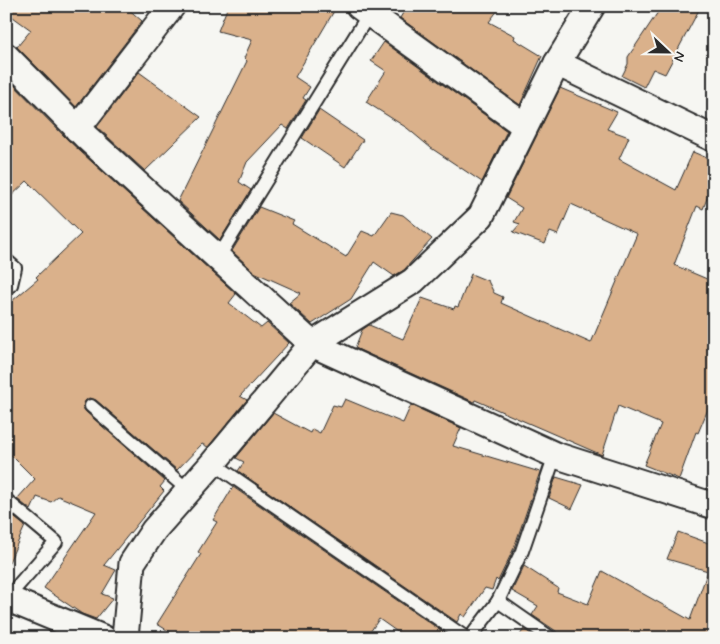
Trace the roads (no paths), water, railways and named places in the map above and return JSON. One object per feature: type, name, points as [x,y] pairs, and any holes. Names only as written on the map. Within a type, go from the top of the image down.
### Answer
[{"type":"street","points":[[78,129],[172,6]]},
{"type":"street","points":[[125,638],[132,563],[154,530],[213,463],[312,344],[413,281],[481,216],[557,63],[592,6]]},
{"type":"street","points":[[364,10],[525,126]]},
{"type":"street","points":[[6,56],[78,129],[312,344],[555,455],[714,506]]},
{"type":"street","points":[[557,63],[714,139]]},
{"type":"street","points":[[7,598],[103,638]]},
{"type":"lane","points":[[218,258],[364,10]]},
{"type":"lane","points":[[6,260],[15,268],[11,285]]},
{"type":"lane","points":[[91,406],[189,490]]},
{"type":"lane","points":[[470,638],[498,601],[522,551],[555,455]]},
{"type":"lane","points":[[213,463],[466,638]]},
{"type":"lane","points":[[6,500],[56,542],[7,598]]},
{"type":"lane","points":[[498,601],[551,638]]}]
